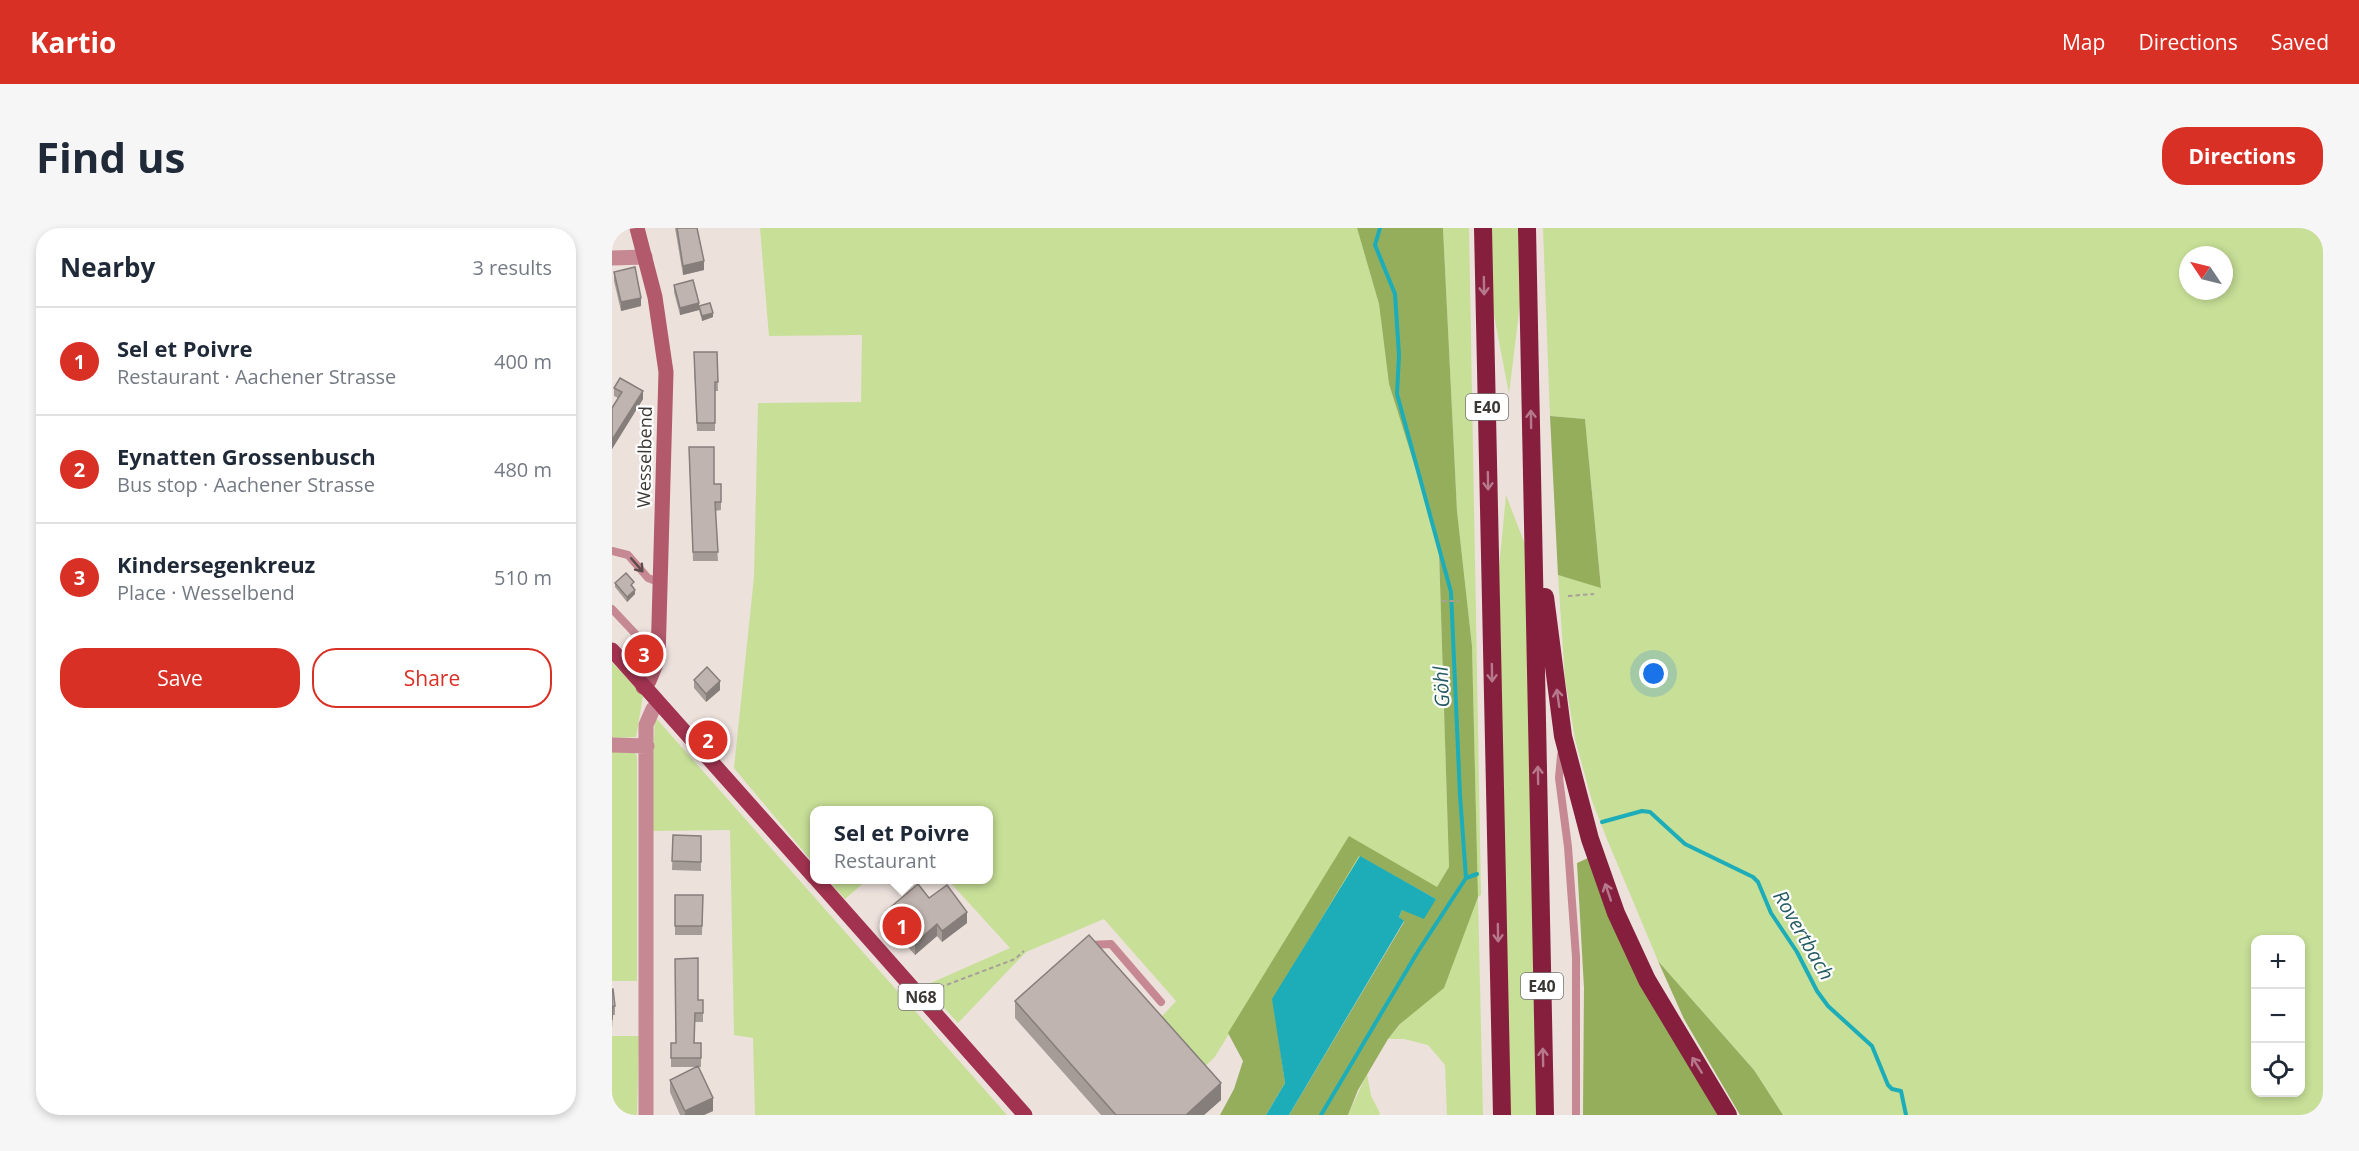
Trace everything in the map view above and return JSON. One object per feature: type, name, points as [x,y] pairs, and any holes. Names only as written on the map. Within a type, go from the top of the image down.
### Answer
[{"type":"highway","name":"E40","points":[[1483,228],[1502,1115]]},
{"type":"highway","name":"E40","points":[[1527,228],[1534,561],[1541,613],[1539,834],[1545,1115]]},
{"type":"highway","points":[[1541,613],[1563,736],[1583,817],[1616,913],[1647,980],[1728,1115]]},
{"type":"main road","name":"N68","points":[[612,650],[810,872]]},
{"type":"main road","name":"N68","points":[[820,884],[1025,1115]]},
{"type":"street","name":"Wesselbend","points":[[637,228],[655,297],[666,372],[658,659],[649,681],[643,687]]},
{"type":"street","points":[[612,258],[645,257]]},
{"type":"street","points":[[646,1115],[646,725],[653,709],[659,704]]},
{"type":"street","points":[[612,745],[646,746]]},
{"type":"lane","points":[[612,551],[628,555],[648,578],[661,583]]},
{"type":"lane","points":[[612,609],[658,659]]},
{"type":"lane","points":[[1563,736],[1559,778],[1568,847],[1576,957],[1576,1115]]},
{"type":"lane","points":[[1083,946],[1111,944],[1161,1002]]},
{"type":"path","points":[[1568,596],[1594,594]]},
{"type":"path","points":[[1442,602],[1460,601]]},
{"type":"path","points":[[920,995],[1015,959],[1024,951]]},
{"type":"green space","points":[[760,228],[1357,228],[1379,304],[1389,384],[1439,551],[1449,867],[1438,887],[1275,960],[1214,1058],[1200,1071],[1156,1023],[1176,1001],[1104,919],[1026,952],[958,1023],[924,986],[1010,948],[952,884],[993,884],[993,806],[810,806],[810,859],[734,768],[754,577],[758,403],[861,402],[862,335],[769,336]]},
{"type":"green space","points":[[1357,228],[1443,228],[1457,511],[1472,646],[1478,897],[1444,988],[1400,1024],[1388,1039],[1358,1090],[1348,1115],[1289,1115],[1404,922],[1399,917],[1402,910],[1436,899],[1359,856],[1273,999],[1285,1083],[1266,1115],[1220,1115],[1234,1089],[1243,1061],[1228,1033],[1349,836],[1437,887],[1449,867],[1439,551],[1389,384],[1379,304]]},
{"type":"green space","points":[[1443,228],[1469,228],[1481,895],[1478,897],[1472,646],[1457,511]]},
{"type":"green space","points":[[1491,228],[1519,228],[1520,304],[1509,394],[1493,310]]},
{"type":"green space","points":[[1543,228],[2323,228],[2323,1115],[1783,1115],[1754,1070],[1658,961],[1592,801],[1575,739],[1565,679],[1558,575],[1601,587],[1585,419],[1550,416]]},
{"type":"green space","points":[[1550,416],[1585,419],[1601,588],[1558,575]]},
{"type":"green space","points":[[1506,495],[1526,547],[1537,1115],[1510,1115],[1499,568]]},
{"type":"green space","points":[[612,662],[643,696],[636,737],[612,738]]},
{"type":"green space","points":[[655,717],[1007,1115],[755,1115],[753,1038],[734,1035],[730,830],[650,831]]},
{"type":"green space","points":[[612,747],[631,747],[637,756],[637,981],[612,981]]},
{"type":"green space","points":[[1588,858],[1718,1115],[1583,1115],[1584,988],[1577,863]]},
{"type":"green space","points":[[832,884],[862,884],[845,899]]},
{"type":"green space","points":[[1478,897],[1483,1115],[1447,1115],[1445,1065],[1428,1045],[1404,1039],[1388,1039],[1400,1025]]},
{"type":"green space","points":[[1658,961],[1754,1070],[1783,1115],[1740,1115],[1684,1019]]},
{"type":"green space","points":[[612,1036],[639,1036],[637,1115],[612,1115]]},
{"type":"green space","points":[[1367,1074],[1371,1096],[1380,1113],[1379,1115],[1348,1115]]},
{"type":"water","points":[[1360,856],[1436,899],[1424,919],[1402,910],[1399,917],[1404,921],[1289,1115],[1266,1115],[1285,1083],[1272,999]]},
{"type":"building","points":[[677,228],[697,228],[704,261],[683,266]]},
{"type":"building","points":[[635,267],[641,298],[621,302],[614,272]]},
{"type":"building","points":[[693,280],[699,303],[680,308],[674,285]]},
{"type":"building","points":[[710,303],[713,313],[702,316],[699,306]]},
{"type":"building","points":[[694,352],[717,352],[718,382],[715,382],[715,423],[697,423]]},
{"type":"building","points":[[620,378],[643,391],[612,440],[612,408],[622,392],[614,388]]},
{"type":"building","points":[[689,447],[714,447],[714,484],[721,484],[721,502],[715,502],[718,552],[693,552]]},
{"type":"building","points":[[626,573],[634,582],[631,585],[635,590],[627,597],[615,583]]},
{"type":"building","points":[[707,667],[720,681],[706,694],[694,680]]},
{"type":"building","points":[[673,835],[701,836],[701,862],[672,861]]},
{"type":"building","points":[[918,884],[929,898],[947,885],[967,912],[942,931],[937,924],[915,943],[886,911]]},
{"type":"building","points":[[675,895],[703,895],[702,926],[675,926]]},
{"type":"building","points":[[1089,935],[1221,1083],[1186,1115],[1116,1115],[1015,1001]]},
{"type":"building","points":[[698,958],[698,1000],[703,1000],[703,1013],[695,1013],[694,1043],[701,1043],[701,1058],[671,1058],[671,1043],[676,1043],[675,959]]},
{"type":"building","points":[[612,989],[615,1006],[613,1006],[612,1020]]},
{"type":"building","points":[[698,1066],[713,1098],[685,1111],[670,1080]]},
{"type":"waterway","name":"Göhl","points":[[1321,1115],[1417,953],[1466,878],[1451,592],[1397,394],[1399,355],[1395,294],[1375,245],[1380,228]]},
{"type":"waterway","name":"Rovertbach","points":[[1602,822],[1642,811],[1650,812],[1685,844],[1753,877],[1758,882],[1771,913],[1797,952],[1817,991],[1828,1006],[1872,1046],[1888,1085],[1892,1089],[1901,1091],[1906,1115]]},
{"type":"waterway","name":"Rovertbach","points":[[1466,878],[1477,874]]},
{"type":"place","name":"Kindersegenkreuz","points":[[644,654]]},
{"type":"place","name":"Eynatten Grossenbusch","points":[[708,740]]},
{"type":"place","name":"Sel et Poivre","points":[[902,926]]}]
